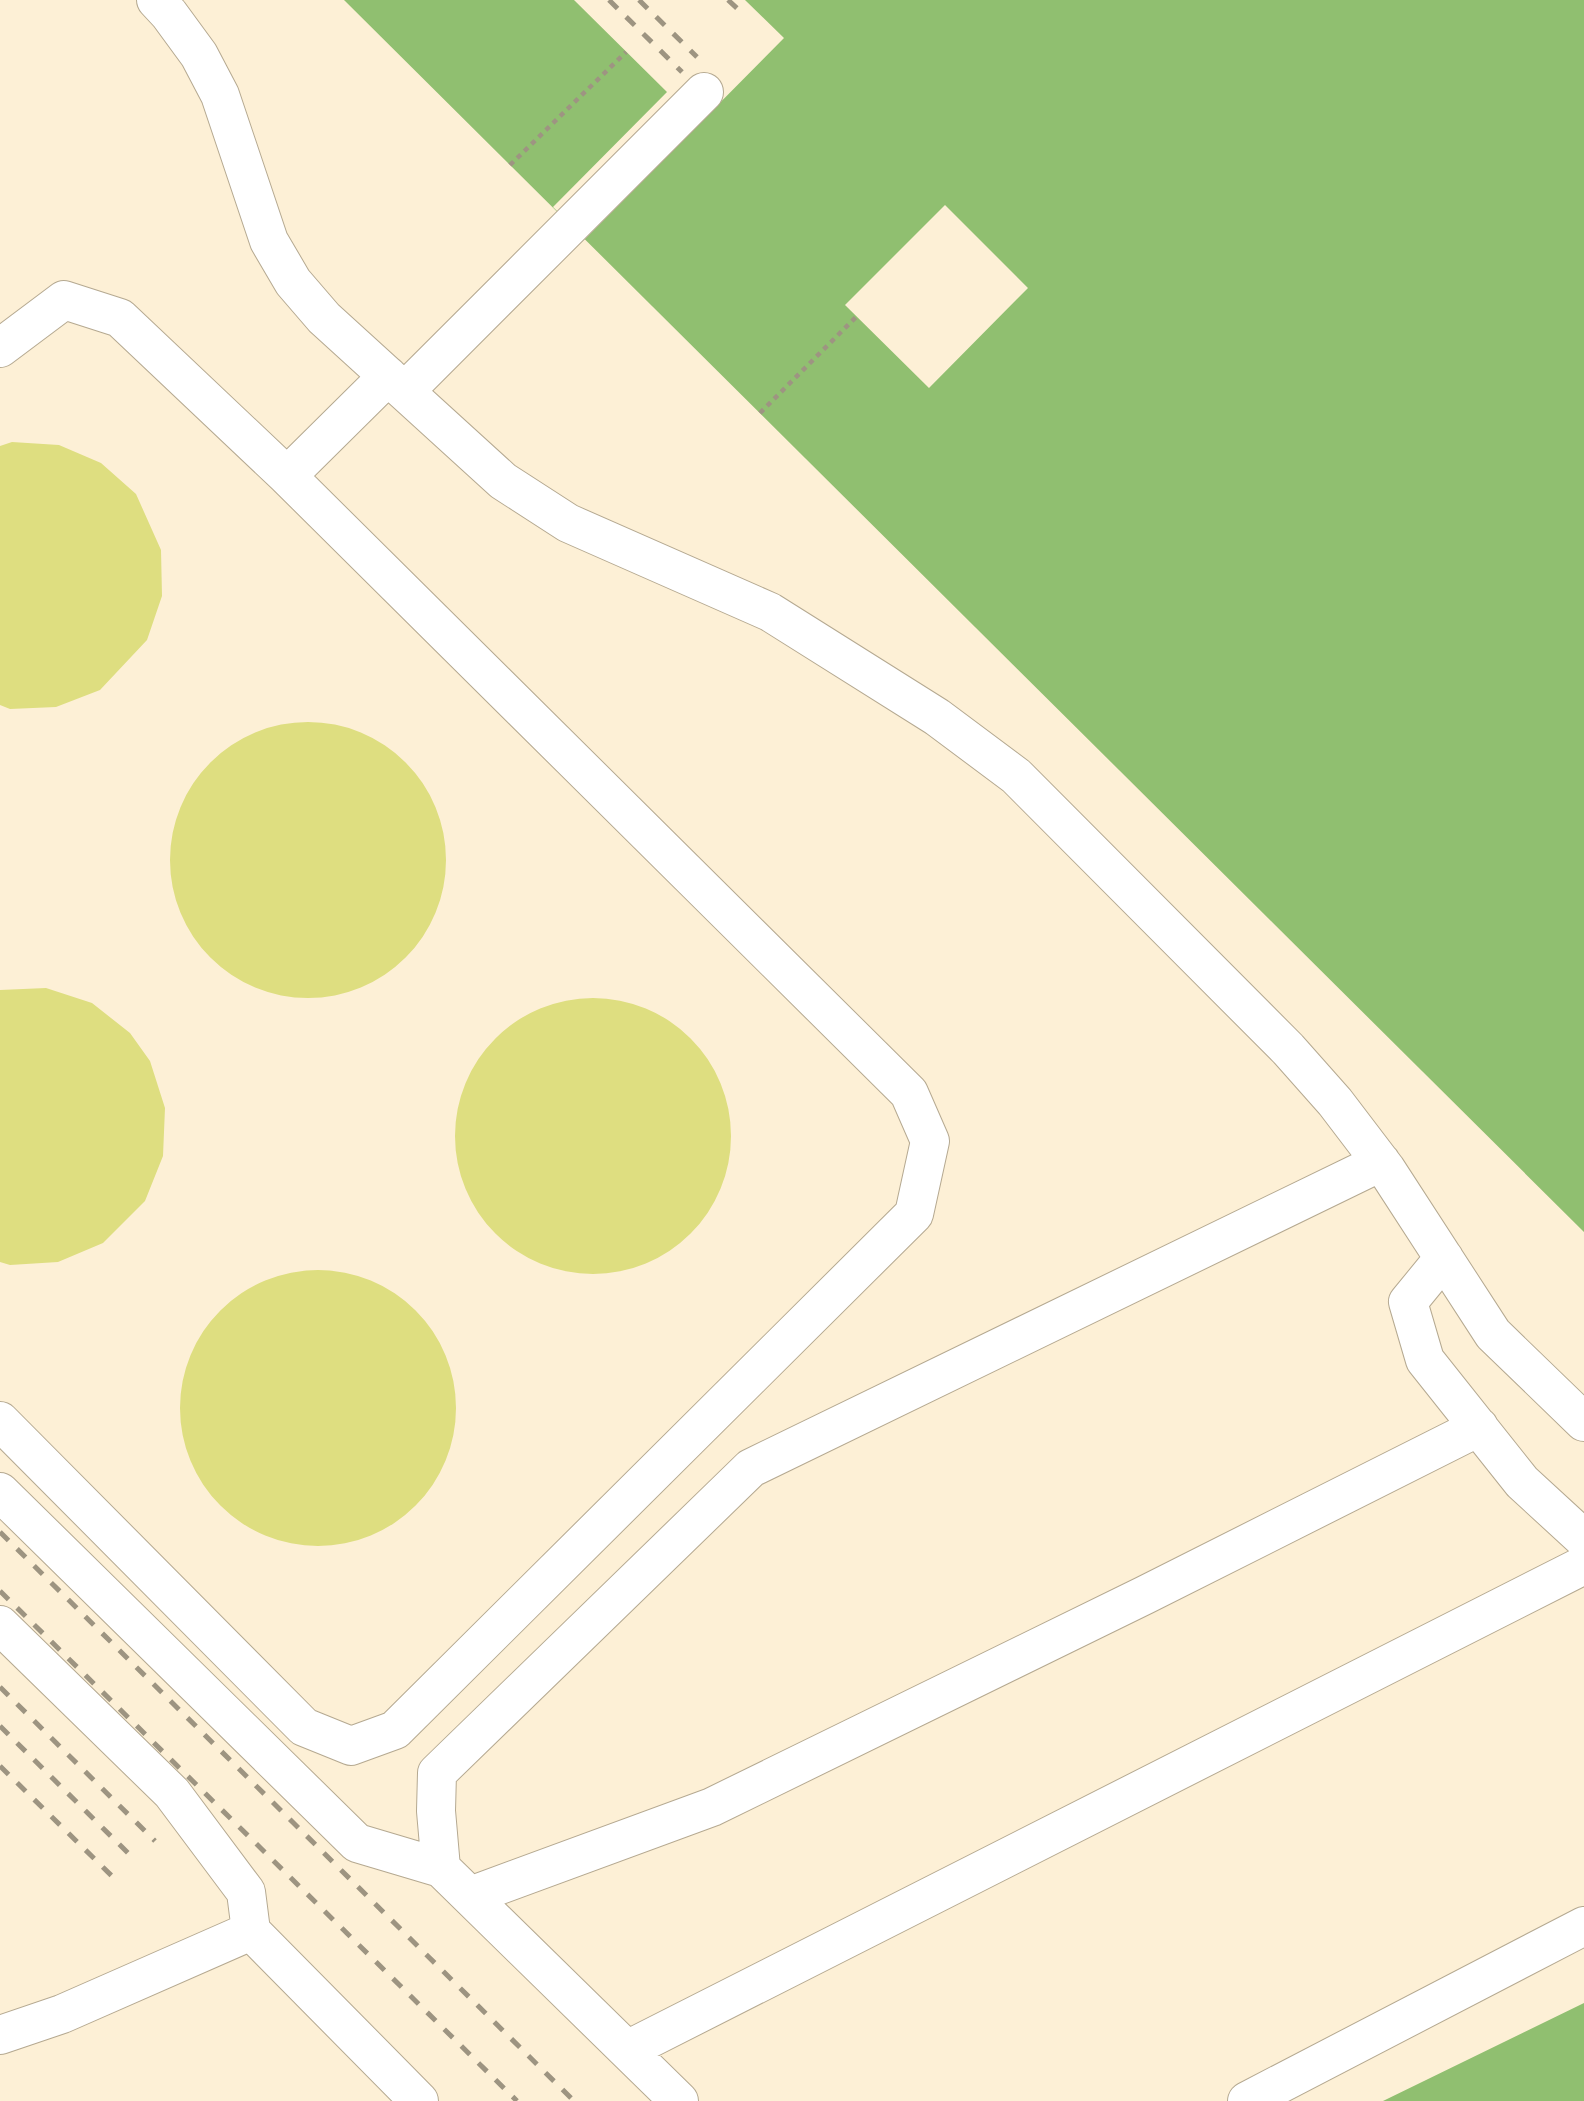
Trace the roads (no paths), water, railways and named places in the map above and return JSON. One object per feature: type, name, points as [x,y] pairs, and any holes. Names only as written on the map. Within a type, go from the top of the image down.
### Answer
[{"type":"lane","points":[[156,0],[199,55],[220,95],[268,241],[293,282],[324,318],[503,481],[568,523],[770,612],[937,717],[1016,776],[1288,1049],[1335,1102],[1381,1162],[1493,1334],[1584,1422]]},
{"type":"lane","points":[[286,476],[396,384],[704,92]]},
{"type":"lane","points":[[0,348],[64,300],[120,318],[286,476],[909,1093],[930,1141],[914,1214],[396,1730],[351,1746],[304,1727],[0,1421]]},
{"type":"lane","points":[[441,1868],[436,1811],[438,1773],[751,1468],[1381,1162]]},
{"type":"lane","points":[[1444,1258],[1408,1302],[1425,1360],[1522,1482],[1584,1539]]},
{"type":"lane","points":[[470,1896],[712,1807],[1145,1595],[1479,1427]]},
{"type":"lane","points":[[0,1492],[357,1843],[441,1868],[679,2101]]},
{"type":"lane","points":[[627,2050],[1584,1565]]},
{"type":"lane","points":[[0,1625],[172,1793],[246,1892],[251,1931],[419,2101]]},
{"type":"lane","points":[[1247,2101],[1584,1926]]},
{"type":"lane","points":[[0,2035],[62,2014],[251,1931]]},
{"type":"railway","points":[[609,0],[682,72]]},
{"type":"railway","points":[[639,0],[697,57]]},
{"type":"railway","points":[[728,0],[740,11]]},
{"type":"railway","points":[[0,1532],[574,2101]]},
{"type":"railway","points":[[0,1591],[517,2101]]},
{"type":"railway","points":[[0,1687],[155,1841]]},
{"type":"railway","points":[[0,1726],[134,1859]]},
{"type":"railway","points":[[0,1766],[117,1881]]}]
